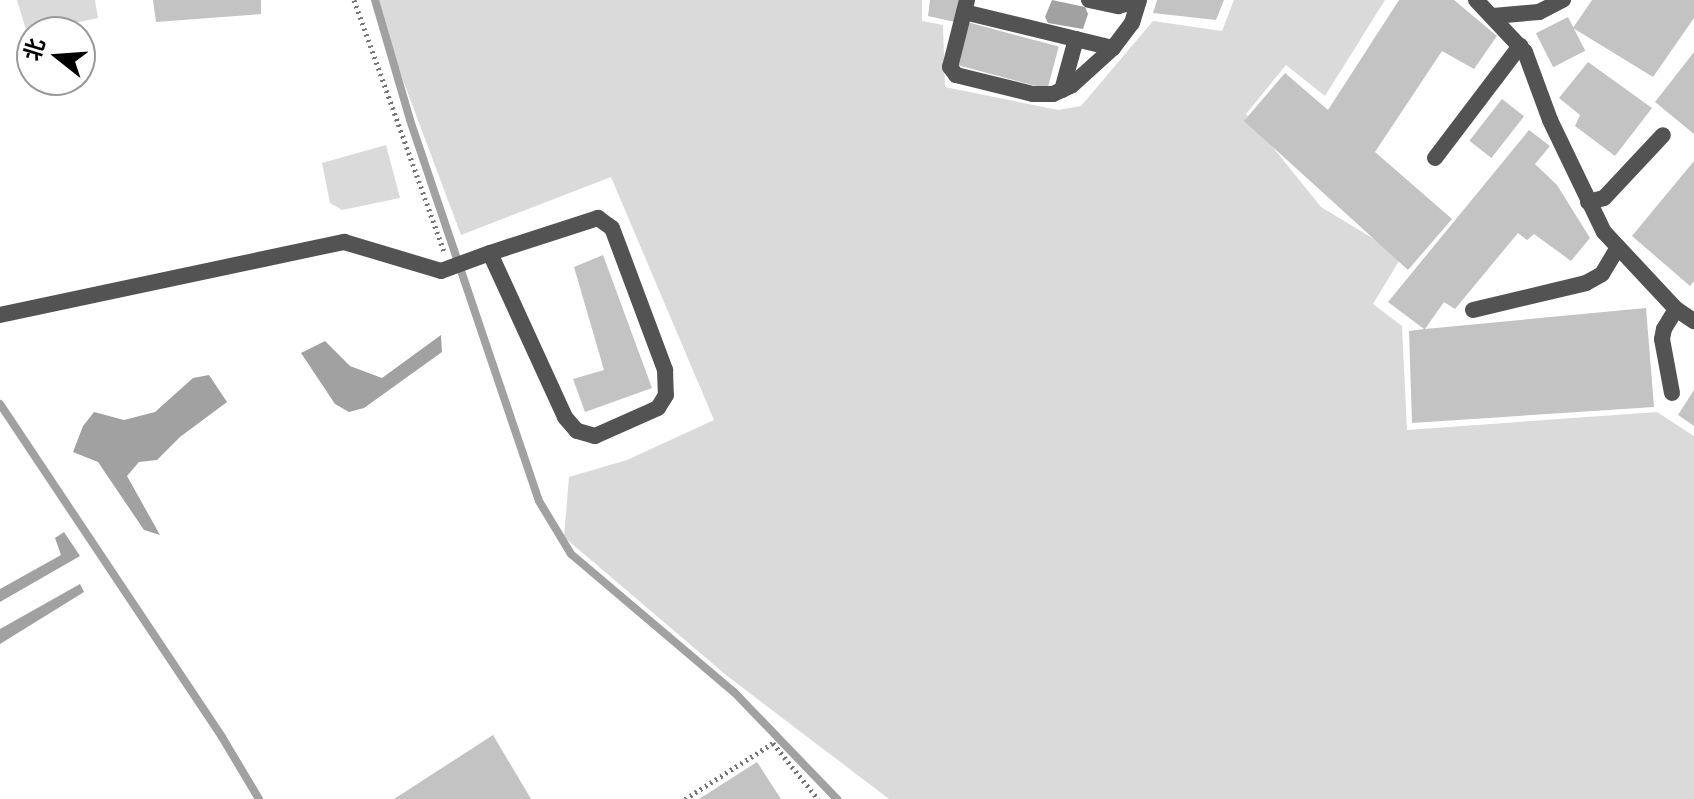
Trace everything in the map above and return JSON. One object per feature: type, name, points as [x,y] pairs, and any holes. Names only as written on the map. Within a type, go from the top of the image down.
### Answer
[{"type":"street","points":[[1089,0],[1118,6],[1138,0]]},
{"type":"street","points":[[1113,48],[966,6],[950,67],[956,75],[1033,94],[1053,94],[1113,48],[1132,23],[1138,0]]},
{"type":"street","points":[[1476,0],[1520,46],[1604,232],[1676,309],[1694,321]]},
{"type":"street","points":[[1493,16],[1539,12],[1563,0]]},
{"type":"street","points":[[1062,90],[1076,39]]},
{"type":"street","points":[[1435,158],[1520,46]]},
{"type":"street","points":[[1588,202],[1604,198],[1663,135]]},
{"type":"street","points":[[0,315],[344,242],[441,271],[490,253],[598,218],[612,228],[665,370],[666,395],[658,408],[595,436],[577,431],[565,417],[490,253]]},
{"type":"street","points":[[1473,310],[1586,283],[1602,274],[1618,247]]},
{"type":"street","points":[[1672,393],[1662,339],[1676,309]]},
{"type":"path","points":[[354,0],[449,268]]},
{"type":"path","points":[[685,799],[773,743],[818,799]]},
{"type":"shaded area","points":[[17,0],[95,0],[98,18],[96,16],[22,16]]},
{"type":"shaded area","points":[[373,0],[922,0],[922,21],[943,25],[945,87],[1058,110],[1081,106],[1153,21],[1222,31],[1234,0],[1385,0],[1325,96],[1286,65],[1246,114],[1321,207],[1402,256],[1373,304],[1402,326],[1407,430],[1657,412],[1694,436],[1694,799],[889,799],[726,675],[564,537],[569,477],[627,460],[714,420],[611,177],[461,235]]},
{"type":"shaded area","points":[[1052,0],[1085,7],[1088,14],[1083,29],[1048,23],[1045,17]]},
{"type":"shaded area","points":[[386,145],[400,198],[342,210],[330,203],[322,163]]},
{"type":"shaded area","points":[[441,335],[442,352],[364,408],[349,412],[335,404],[301,353],[325,341],[350,366],[382,378]]},
{"type":"shaded area","points":[[209,375],[227,402],[180,437],[157,460],[139,462],[127,476],[160,535],[144,530],[98,462],[73,452],[83,426],[94,412],[124,420],[155,412],[193,378]]},
{"type":"shaded area","points":[[64,532],[80,556],[0,602],[0,589],[61,555],[55,538]]},
{"type":"shaded area","points":[[80,584],[84,592],[0,644],[0,629]]},
{"type":"building","points":[[153,0],[261,0],[261,14],[156,22]]},
{"type":"building","points":[[930,0],[959,0],[955,22],[928,16]]},
{"type":"building","points":[[1157,0],[1224,0],[1216,20],[1153,13]]},
{"type":"building","points":[[1399,0],[1454,0],[1497,36],[1474,69],[1442,51],[1375,152],[1452,219],[1408,270],[1244,121],[1285,73],[1328,110]]},
{"type":"building","points":[[1592,0],[1694,0],[1694,18],[1653,77],[1573,28]]},
{"type":"building","points":[[1568,17],[1585,51],[1553,67],[1536,33]]},
{"type":"building","points":[[967,22],[1059,47],[1047,89],[956,65]]},
{"type":"building","points":[[1694,52],[1694,134],[1655,102]]},
{"type":"building","points":[[1588,62],[1652,108],[1615,156],[1575,126],[1580,115],[1559,98]]},
{"type":"building","points":[[1502,99],[1524,116],[1491,158],[1469,141]]},
{"type":"building","points":[[1529,130],[1550,146],[1535,164],[1557,185],[1590,238],[1571,261],[1534,234],[1527,240],[1518,233],[1455,309],[1444,302],[1425,329],[1646,308],[1654,407],[1412,423],[1409,331],[1424,329],[1388,302]]},
{"type":"building","points":[[1694,161],[1694,281],[1690,286],[1632,236]]},
{"type":"building","points":[[603,255],[652,388],[585,412],[573,379],[604,370],[574,267]]},
{"type":"building","points":[[1694,390],[1694,426],[1678,415]]},
{"type":"building","points":[[493,735],[531,799],[394,799]]},
{"type":"building","points":[[757,762],[781,799],[699,799]]},
{"type":"waterway","points":[[375,0],[410,120],[539,501],[571,554],[734,692],[837,799]]},
{"type":"waterway","points":[[0,404],[222,737],[259,799]]}]
